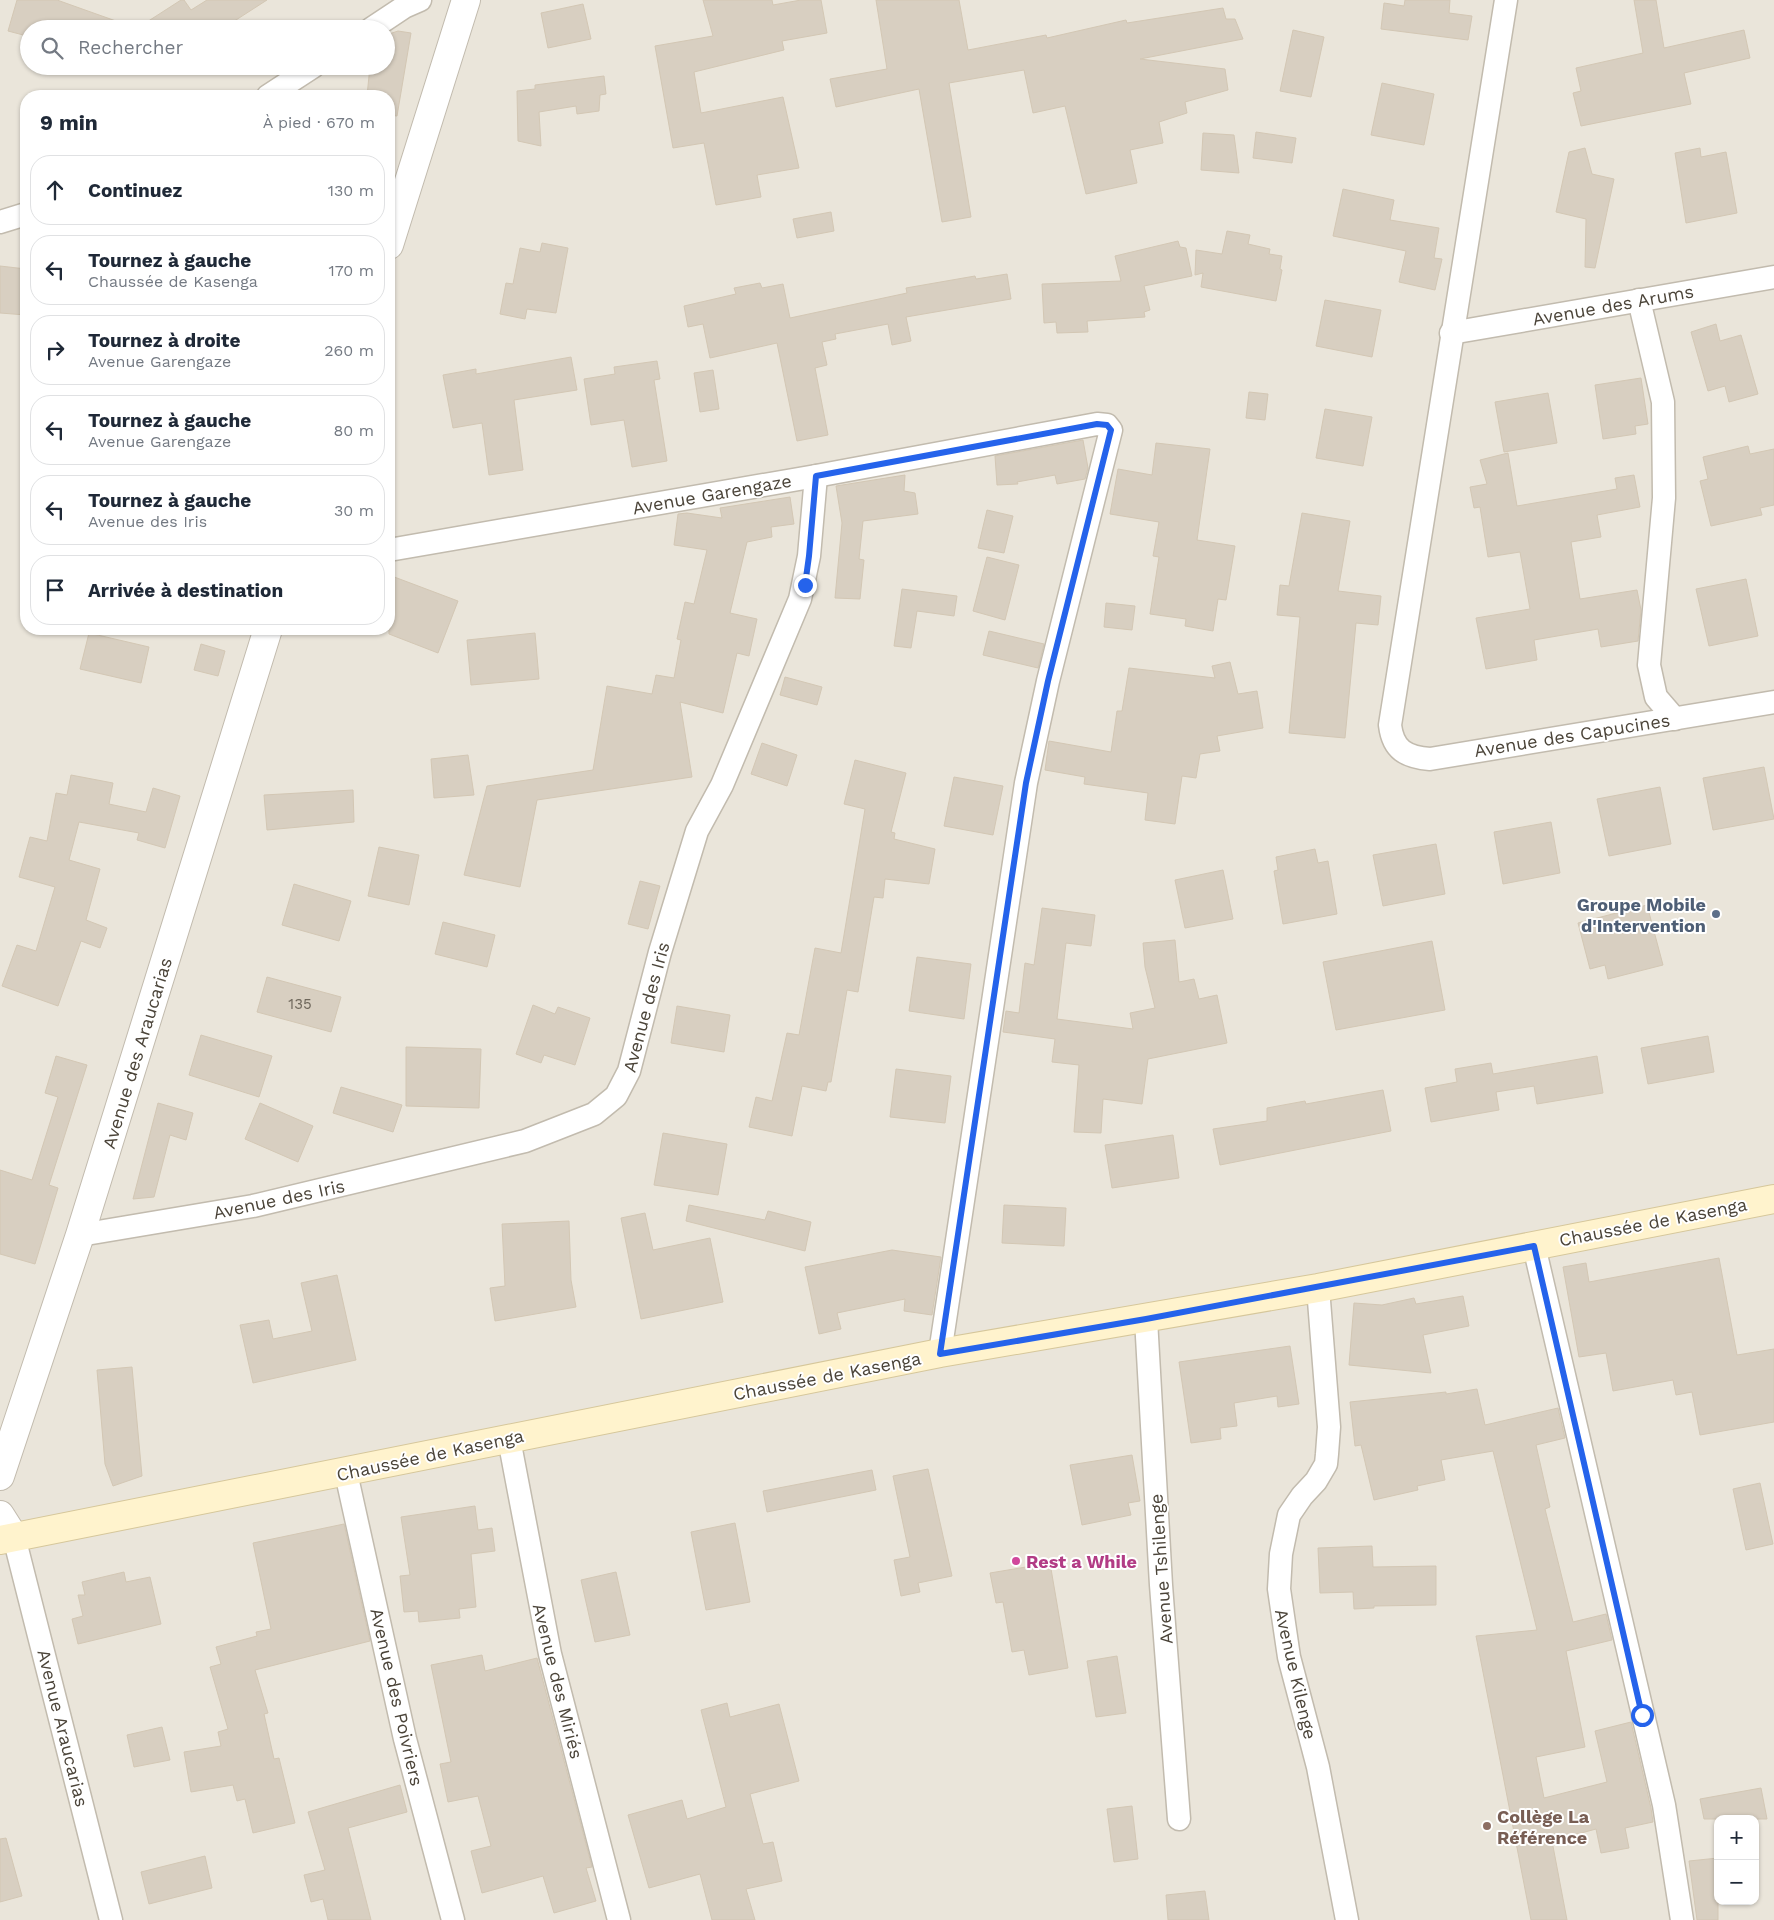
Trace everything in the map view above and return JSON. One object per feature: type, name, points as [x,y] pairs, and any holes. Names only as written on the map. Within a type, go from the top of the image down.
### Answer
[{"type":"main road","name":"Chaussée de Kasenga","points":[[5,1531],[346,1473],[940,1354],[1318,1288],[1774,1199]]},
{"type":"street","points":[[384,20],[404,7],[420,0]]},
{"type":"street","points":[[395,226],[466,0]]},
{"type":"street","points":[[1452,333],[1506,0]]},
{"type":"street","points":[[277,90],[300,75]]},
{"type":"street","points":[[0,222],[20,216]]},
{"type":"street","name":"Avenue des Arums","points":[[1452,333],[1774,277]]},
{"type":"street","points":[[1639,300],[1663,402],[1664,498],[1649,665],[1656,697],[1675,719]]},
{"type":"street","name":"Avenue des Capucines","points":[[1452,333],[1390,725],[1391,735],[1398,750],[1414,758],[1430,759],[1774,702]]},
{"type":"street","name":"Avenue Garengaze","points":[[395,549],[816,476],[1097,424],[1107,425],[1111,430],[1048,681],[1026,783],[940,1354]]},
{"type":"street","name":"Avenue des Iris","points":[[80,1235],[253,1206],[525,1141],[594,1114],[616,1096],[629,1071],[660,952],[697,831],[722,785],[800,599],[809,556],[816,476]]},
{"type":"street","name":"Avenue des Araucarias","points":[[0,1476],[80,1235],[266,635]]},
{"type":"street","points":[[1534,1246],[1664,1805],[1682,1920]]},
{"type":"street","name":"Avenue Kilenge","points":[[1318,1288],[1329,1427],[1328,1454],[1326,1464],[1316,1481],[1294,1506],[1289,1515],[1282,1554],[1279,1589],[1288,1649],[1318,1767],[1346,1919]]},
{"type":"street","name":"Avenue Tshilenge","points":[[1146,1319],[1161,1585],[1179,1819]]},
{"type":"street","name":"Avenue des Miriés","points":[[509,1439],[550,1654],[619,1920]]},
{"type":"street","name":"Avenue des Poivriers","points":[[346,1473],[405,1739],[453,1920]]},
{"type":"street","name":"Avenue Araucarias","points":[[5,1531],[111,1920]]},
{"type":"shaded area","points":[[0,0],[1774,0],[1774,1920],[0,1920]]},
{"type":"building","points":[[17,0],[57,0],[113,20],[20,20],[20,34],[8,31]]},
{"type":"building","points":[[181,0],[184,0],[191,10],[207,0],[267,0],[236,20],[150,20]]},
{"type":"building","points":[[703,0],[772,0],[773,5],[801,0],[821,0],[827,33],[782,41],[784,50],[694,72],[701,113],[783,97],[799,168],[757,175],[761,197],[716,205],[704,143],[673,148],[655,46],[713,36]]},
{"type":"building","points":[[876,0],[959,0],[968,50],[1046,35],[1047,38],[1126,20],[1127,23],[1223,8],[1226,19],[1235,19],[1243,39],[1140,59],[1225,69],[1228,90],[1185,102],[1187,113],[1159,122],[1163,143],[1130,150],[1137,183],[1086,194],[1065,106],[1033,113],[1024,70],[949,83],[971,217],[942,222],[919,89],[836,107],[830,79],[887,69]]},
{"type":"building","points":[[1405,0],[1450,0],[1449,13],[1472,16],[1468,40],[1381,29],[1384,3],[1404,6]]},
{"type":"building","points":[[1634,0],[1656,0],[1664,48],[1744,30],[1750,58],[1684,73],[1691,104],[1581,126],[1573,93],[1581,91],[1576,68],[1643,53]]},
{"type":"building","points":[[583,4],[591,39],[548,48],[541,13]]},
{"type":"building","points":[[1293,30],[1324,37],[1311,97],[1280,91]]},
{"type":"building","points":[[395,32],[411,33],[397,116],[395,116],[395,90],[368,90],[369,75],[395,75]]},
{"type":"building","points":[[604,76],[606,94],[600,95],[599,111],[577,114],[576,106],[539,112],[541,146],[518,141],[517,91],[535,89],[535,85]]},
{"type":"building","points":[[1382,83],[1434,94],[1424,145],[1371,135]]},
{"type":"building","points":[[1256,132],[1296,138],[1292,163],[1253,158]]},
{"type":"building","points":[[1203,133],[1234,135],[1239,173],[1201,170]]},
{"type":"building","points":[[1585,148],[1592,174],[1614,179],[1595,268],[1585,267],[1586,219],[1556,212],[1569,152]]},
{"type":"building","points":[[1700,148],[1701,157],[1726,152],[1737,213],[1686,223],[1675,153]]},
{"type":"building","points":[[1343,189],[1394,200],[1390,220],[1439,228],[1434,258],[1442,259],[1435,290],[1399,282],[1406,251],[1333,236]]},
{"type":"building","points":[[831,212],[834,231],[797,238],[793,219]]},
{"type":"building","points":[[1227,231],[1250,235],[1248,244],[1270,249],[1269,254],[1282,256],[1280,269],[1282,270],[1276,301],[1201,287],[1203,273],[1195,275],[1196,250],[1222,254]]},
{"type":"building","points":[[1178,241],[1180,247],[1186,248],[1192,276],[1144,286],[1150,310],[1144,312],[1145,317],[1087,321],[1088,332],[1057,333],[1056,322],[1044,323],[1042,284],[1121,281],[1115,256]]},
{"type":"building","points":[[542,243],[568,248],[556,313],[527,309],[525,319],[500,314],[506,283],[513,284],[520,248],[540,252]]},
{"type":"building","points":[[0,266],[20,268],[20,315],[0,313]]},
{"type":"building","points":[[1007,274],[1011,299],[906,317],[911,341],[892,345],[888,324],[835,334],[836,339],[822,342],[827,365],[815,368],[828,435],[797,441],[777,343],[710,358],[703,324],[688,327],[684,306],[736,294],[734,288],[760,283],[762,288],[783,284],[790,318],[907,293],[906,288],[975,276],[976,279]]},
{"type":"building","points":[[1325,300],[1381,310],[1372,357],[1316,346]]},
{"type":"building","points":[[1716,324],[1720,341],[1741,335],[1758,394],[1729,402],[1725,386],[1708,391],[1691,332]]},
{"type":"building","points":[[571,357],[577,390],[514,400],[523,470],[489,475],[482,423],[453,428],[443,375],[476,369],[476,374]]},
{"type":"building","points":[[657,361],[660,379],[654,380],[667,461],[632,467],[624,420],[591,425],[584,379],[615,374],[614,367]]},
{"type":"building","points":[[713,370],[719,409],[700,412],[694,373]]},
{"type":"building","points":[[1641,378],[1648,424],[1635,426],[1636,434],[1603,439],[1595,385]]},
{"type":"building","points":[[1249,392],[1268,394],[1265,420],[1246,418]]},
{"type":"building","points":[[1548,393],[1557,443],[1504,452],[1495,402]]},
{"type":"building","points":[[1325,409],[1372,417],[1363,466],[1316,458]]},
{"type":"building","points":[[1083,440],[1088,468],[1085,479],[1057,484],[1055,475],[1017,482],[1018,484],[997,485],[995,456]]},
{"type":"building","points":[[1156,443],[1210,449],[1197,540],[1235,546],[1226,600],[1218,599],[1213,631],[1185,626],[1186,619],[1150,614],[1159,557],[1153,556],[1159,522],[1110,514],[1118,469],[1152,475]]},
{"type":"building","points":[[1748,446],[1750,454],[1774,449],[1774,505],[1760,508],[1762,515],[1711,526],[1700,481],[1708,479],[1703,457]]},
{"type":"building","points":[[1508,453],[1517,506],[1617,489],[1615,478],[1634,475],[1640,507],[1597,515],[1601,537],[1571,542],[1580,599],[1637,590],[1641,610],[1638,641],[1601,647],[1598,629],[1534,640],[1537,660],[1486,669],[1476,618],[1530,609],[1520,552],[1488,557],[1480,507],[1474,508],[1470,487],[1487,484],[1480,460]]},
{"type":"building","points":[[905,475],[904,491],[915,493],[918,514],[863,521],[859,559],[864,560],[860,599],[835,598],[842,523],[836,486]]},
{"type":"building","points":[[790,497],[794,524],[771,527],[772,537],[747,542],[730,613],[757,619],[749,656],[737,653],[723,713],[680,702],[692,777],[537,800],[520,887],[464,875],[487,786],[593,770],[607,686],[652,694],[656,675],[674,678],[681,640],[677,639],[685,602],[694,604],[707,550],[674,545],[678,514],[687,513],[722,518],[720,508]]},
{"type":"building","points":[[987,510],[1013,516],[1004,553],[978,548]]},
{"type":"building","points":[[1302,513],[1350,521],[1338,591],[1381,596],[1378,625],[1356,623],[1345,738],[1289,733],[1300,617],[1277,615],[1280,585],[1289,586]]},
{"type":"building","points":[[987,557],[1019,565],[1005,620],[973,611]]},
{"type":"building","points":[[395,577],[458,601],[438,653],[392,635],[395,635]]},
{"type":"building","points":[[1746,579],[1758,636],[1709,646],[1696,589]]},
{"type":"building","points":[[902,589],[957,596],[954,616],[917,611],[911,648],[894,646]]},
{"type":"building","points":[[1106,603],[1135,606],[1132,630],[1104,627]]},
{"type":"building","points":[[989,631],[1044,644],[1038,668],[983,655]]},
{"type":"building","points":[[535,633],[539,679],[471,685],[467,640]]},
{"type":"building","points":[[88,635],[98,635],[149,647],[141,683],[80,669]]},
{"type":"building","points":[[201,644],[225,651],[218,676],[194,670]]},
{"type":"building","points":[[1230,662],[1238,694],[1257,691],[1263,728],[1217,736],[1220,751],[1200,754],[1196,778],[1182,776],[1175,824],[1145,820],[1148,793],[1084,784],[1085,777],[1045,770],[1049,741],[1111,752],[1117,711],[1122,711],[1129,668],[1215,678],[1212,666]]},
{"type":"building","points":[[785,677],[822,687],[817,705],[780,695]]},
{"type":"building","points":[[762,743],[797,755],[787,786],[751,774]]},
{"type":"building","points":[[468,755],[474,795],[434,798],[431,759]]},
{"type":"building","points":[[855,760],[906,773],[891,832],[895,833],[894,839],[935,849],[929,884],[885,879],[883,898],[874,897],[858,992],[847,990],[831,1082],[828,1082],[826,1091],[802,1086],[792,1136],[749,1127],[756,1097],[772,1101],[787,1033],[799,1035],[815,948],[841,953],[865,809],[844,804]]},
{"type":"building","points":[[1764,767],[1774,819],[1713,830],[1703,778]]},
{"type":"building","points":[[71,775],[113,783],[109,804],[146,812],[153,788],[180,796],[165,848],[137,840],[139,833],[79,822],[69,860],[100,869],[86,920],[107,928],[100,948],[81,941],[58,1006],[2,986],[17,945],[36,951],[55,887],[19,877],[30,837],[47,841],[56,793],[67,795]]},
{"type":"building","points":[[954,777],[1003,786],[993,835],[944,826]]},
{"type":"building","points":[[1660,787],[1671,844],[1609,856],[1597,799]]},
{"type":"building","points":[[353,790],[354,822],[267,830],[264,795]]},
{"type":"building","points":[[1551,822],[1560,873],[1503,884],[1494,832]]},
{"type":"building","points":[[1436,844],[1445,894],[1383,906],[1373,855]]},
{"type":"building","points":[[379,847],[419,855],[409,905],[368,896]]},
{"type":"building","points":[[1315,849],[1318,863],[1328,861],[1337,914],[1283,924],[1274,871],[1278,870],[1276,857]]},
{"type":"building","points":[[1223,870],[1233,919],[1185,928],[1175,880]]},
{"type":"building","points":[[640,881],[660,886],[648,929],[628,924]]},
{"type":"building","points":[[294,884],[351,901],[339,941],[282,925]]},
{"type":"building","points":[[1647,905],[1663,965],[1608,979],[1605,965],[1590,969],[1578,923]]},
{"type":"building","points":[[1042,908],[1095,915],[1091,946],[1066,943],[1057,1019],[1133,1029],[1130,1013],[1155,1008],[1145,967],[1143,943],[1175,940],[1179,982],[1194,979],[1199,999],[1217,995],[1227,1043],[1148,1059],[1142,1104],[1103,1099],[1101,1133],[1074,1132],[1079,1065],[1052,1062],[1055,1039],[1003,1032],[1006,1011],[1019,1013],[1025,963],[1034,965]]},
{"type":"building","points":[[443,922],[495,935],[487,967],[435,954]]},
{"type":"building","points":[[1432,941],[1445,1010],[1336,1030],[1323,962]]},
{"type":"building","points":[[917,957],[971,964],[964,1019],[909,1011]]},
{"type":"building","points":[[267,977],[341,997],[331,1032],[257,1012]]},
{"type":"building","points":[[533,1005],[555,1014],[558,1007],[590,1018],[575,1065],[544,1055],[541,1063],[516,1054]]},
{"type":"building","points":[[677,1006],[730,1015],[724,1052],[671,1043]]},
{"type":"building","points":[[201,1035],[272,1056],[259,1097],[189,1075]]},
{"type":"building","points":[[1708,1036],[1714,1072],[1648,1084],[1641,1048]]},
{"type":"building","points":[[406,1047],[481,1049],[479,1108],[406,1106]]},
{"type":"building","points":[[56,1056],[87,1065],[49,1185],[58,1188],[35,1264],[0,1254],[0,1170],[32,1180],[58,1097],[45,1093]]},
{"type":"building","points":[[1597,1056],[1603,1093],[1537,1104],[1534,1086],[1496,1092],[1499,1110],[1431,1122],[1425,1088],[1457,1082],[1455,1069],[1491,1063],[1493,1074]]},
{"type":"building","points":[[896,1069],[951,1076],[945,1123],[890,1117]]},
{"type":"building","points":[[341,1087],[402,1105],[393,1132],[333,1113]]},
{"type":"building","points":[[1383,1090],[1391,1131],[1220,1165],[1213,1129],[1267,1121],[1267,1108],[1305,1101],[1306,1104]]},
{"type":"building","points":[[158,1103],[193,1113],[186,1140],[170,1135],[154,1197],[133,1199]]},
{"type":"building","points":[[260,1103],[313,1126],[298,1162],[245,1139]]},
{"type":"building","points":[[663,1133],[727,1144],[718,1195],[654,1185]]},
{"type":"building","points":[[1173,1135],[1179,1178],[1112,1188],[1105,1145]]},
{"type":"building","points":[[689,1205],[765,1220],[768,1211],[811,1222],[805,1251],[686,1221]]},
{"type":"building","points":[[1004,1205],[1066,1208],[1064,1246],[1002,1243]]},
{"type":"building","points":[[645,1213],[653,1250],[710,1238],[723,1302],[641,1319],[621,1218]]},
{"type":"building","points":[[569,1221],[571,1280],[576,1307],[495,1321],[490,1288],[505,1286],[502,1224]]},
{"type":"building","points":[[892,1250],[941,1257],[932,1315],[904,1311],[905,1299],[837,1313],[841,1329],[819,1334],[805,1267]]},
{"type":"building","points":[[1719,1258],[1737,1355],[1774,1349],[1774,1422],[1700,1435],[1692,1392],[1676,1395],[1673,1380],[1613,1391],[1606,1353],[1579,1357],[1563,1267],[1586,1263],[1589,1282]]},
{"type":"building","points":[[337,1275],[356,1360],[253,1383],[240,1325],[269,1320],[273,1339],[312,1331],[301,1283]]},
{"type":"building","points":[[1463,1296],[1469,1326],[1423,1335],[1431,1373],[1349,1365],[1354,1303],[1382,1305],[1414,1298],[1416,1304]]},
{"type":"building","points":[[1290,1346],[1299,1404],[1278,1407],[1277,1396],[1234,1403],[1237,1426],[1220,1428],[1221,1439],[1191,1443],[1179,1362]]},
{"type":"building","points":[[132,1367],[142,1476],[113,1486],[105,1464],[97,1370]]},
{"type":"building","points":[[1477,1389],[1485,1425],[1558,1408],[1565,1438],[1536,1445],[1550,1507],[1545,1509],[1573,1622],[1606,1614],[1612,1640],[1566,1651],[1585,1747],[1536,1757],[1544,1798],[1607,1782],[1595,1731],[1631,1722],[1651,1808],[1653,1822],[1625,1828],[1629,1848],[1601,1853],[1596,1829],[1552,1841],[1567,1920],[1531,1920],[1476,1636],[1537,1630],[1493,1451],[1441,1460],[1445,1480],[1417,1486],[1418,1490],[1374,1500],[1361,1445],[1355,1446],[1350,1402],[1446,1392],[1446,1394]]},
{"type":"building","points":[[1132,1455],[1140,1501],[1128,1503],[1131,1515],[1082,1525],[1070,1465]]},
{"type":"building","points":[[928,1469],[952,1576],[918,1583],[920,1592],[901,1596],[894,1560],[910,1557],[893,1476]]},
{"type":"building","points":[[872,1470],[876,1490],[767,1512],[763,1491]]},
{"type":"building","points":[[1760,1483],[1773,1544],[1746,1550],[1733,1489]]},
{"type":"building","points":[[475,1506],[478,1530],[492,1528],[495,1551],[471,1554],[476,1607],[459,1609],[460,1618],[419,1622],[418,1611],[404,1612],[400,1576],[410,1575],[401,1517]]},
{"type":"building","points":[[735,1523],[750,1602],[706,1610],[691,1532]]},
{"type":"building","points":[[344,1524],[370,1641],[255,1670],[268,1713],[264,1714],[274,1759],[279,1758],[295,1823],[253,1833],[245,1799],[237,1801],[233,1785],[191,1792],[184,1752],[221,1746],[218,1732],[228,1729],[210,1667],[221,1664],[216,1647],[257,1636],[256,1632],[271,1629],[253,1543]]},
{"type":"building","points":[[1372,1546],[1373,1567],[1436,1566],[1436,1605],[1374,1606],[1374,1608],[1354,1609],[1353,1592],[1320,1593],[1318,1548]]},
{"type":"building","points":[[1050,1563],[1068,1668],[1029,1675],[1024,1650],[1012,1652],[1003,1602],[996,1603],[990,1573]]},
{"type":"building","points":[[124,1572],[126,1582],[150,1577],[161,1624],[78,1644],[72,1619],[83,1616],[78,1595],[85,1595],[82,1582]]},
{"type":"building","points":[[616,1572],[630,1635],[595,1642],[581,1580]]},
{"type":"building","points":[[482,1655],[485,1671],[537,1658],[592,1867],[586,1868],[596,1901],[554,1913],[543,1876],[482,1893],[471,1851],[491,1846],[478,1796],[448,1802],[440,1764],[451,1762],[431,1665]]},
{"type":"building","points":[[1117,1656],[1126,1713],[1096,1717],[1087,1661]]},
{"type":"building","points":[[727,1703],[730,1717],[779,1704],[799,1781],[750,1794],[763,1844],[773,1842],[782,1881],[746,1889],[755,1920],[712,1920],[700,1874],[649,1888],[628,1815],[682,1800],[687,1819],[726,1807],[701,1710]]},
{"type":"building","points":[[162,1727],[170,1760],[134,1767],[127,1735]]},
{"type":"building","points":[[400,1785],[407,1812],[348,1828],[371,1920],[328,1920],[323,1899],[311,1902],[304,1875],[325,1870],[308,1812]]},
{"type":"building","points":[[1761,1788],[1767,1819],[1759,1819],[1759,1815],[1714,1815],[1714,1819],[1704,1819],[1700,1799]]},
{"type":"building","points":[[1132,1806],[1138,1859],[1114,1862],[1107,1809]]},
{"type":"building","points":[[6,1838],[22,1896],[0,1902],[0,1839]]},
{"type":"building","points":[[205,1856],[212,1888],[149,1904],[141,1872]]},
{"type":"building","points":[[1714,1858],[1714,1905],[1718,1905],[1718,1920],[1697,1920],[1689,1861]]},
{"type":"building","points":[[1205,1891],[1209,1920],[1168,1920],[1166,1895]]},
{"type":"place","name":"Groupe Mobile d'Intervention","points":[[1716,914]]},
{"type":"place","name":"Rest a While","points":[[1016,1561]]},
{"type":"place","name":"Collège La Référence","points":[[1487,1826]]},
{"type":"route","points":[[805,585],[816,476],[1097,424],[1107,425],[1111,430],[1048,681],[1026,783],[940,1354],[1318,1288],[1534,1246],[1642,1715]]}]
